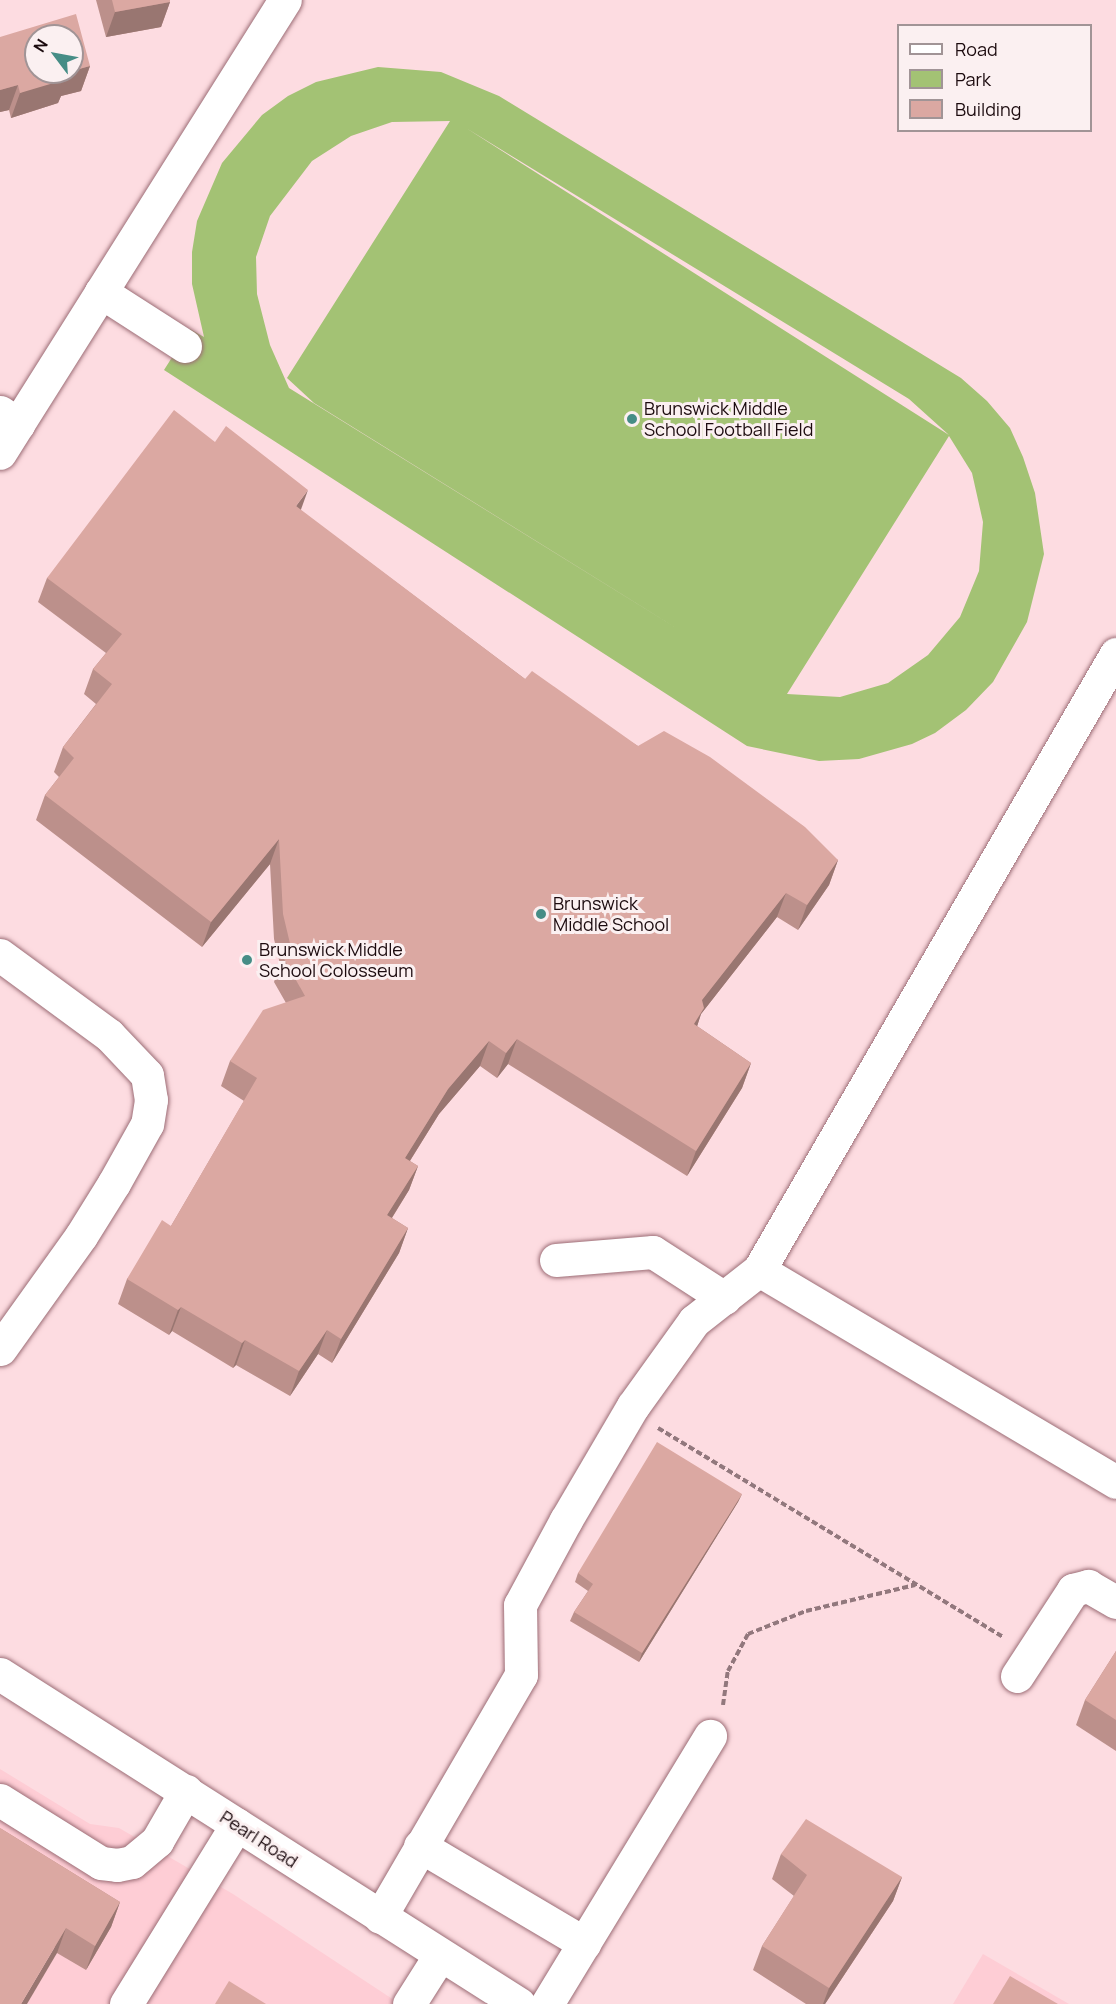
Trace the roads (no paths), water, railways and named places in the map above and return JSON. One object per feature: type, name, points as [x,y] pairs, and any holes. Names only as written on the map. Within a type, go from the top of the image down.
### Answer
[{"type":"main road","points":[[0,453],[9,418],[101,292],[285,0]]},
{"type":"main road","points":[[101,292],[185,346]]},
{"type":"main road","points":[[380,1917],[521,1675],[520,1605],[631,1411],[694,1321],[759,1270],[1116,654]]},
{"type":"main road","points":[[0,955],[109,1035],[147,1075],[151,1100],[147,1124],[114,1183],[81,1236],[0,1349]]},
{"type":"main road","points":[[556,1260],[653,1252],[724,1298]]},
{"type":"main road","points":[[759,1270],[1116,1482]]},
{"type":"main road","points":[[1025,1665],[1073,1590],[1088,1586],[1116,1602]]},
{"type":"main road","name":"Pearl Road","points":[[0,1674],[513,2002]]},
{"type":"main road","points":[[547,2004],[710,1736]]},
{"type":"main road","points":[[0,1800],[101,1863],[117,1865],[132,1862],[157,1841],[186,1791]]},
{"type":"main road","points":[[126,2004],[237,1824]]},
{"type":"main road","points":[[420,1846],[584,1943]]},
{"type":"main road","points":[[409,2004],[440,1955]]},
{"type":"place","name":"Brunswick Middle School Football Field","points":[[632,419]]},
{"type":"place","name":"Brunswick Middle School","points":[[541,914]]},
{"type":"place","name":"Brunswick Middle School Colosseum","points":[[247,960]]}]
